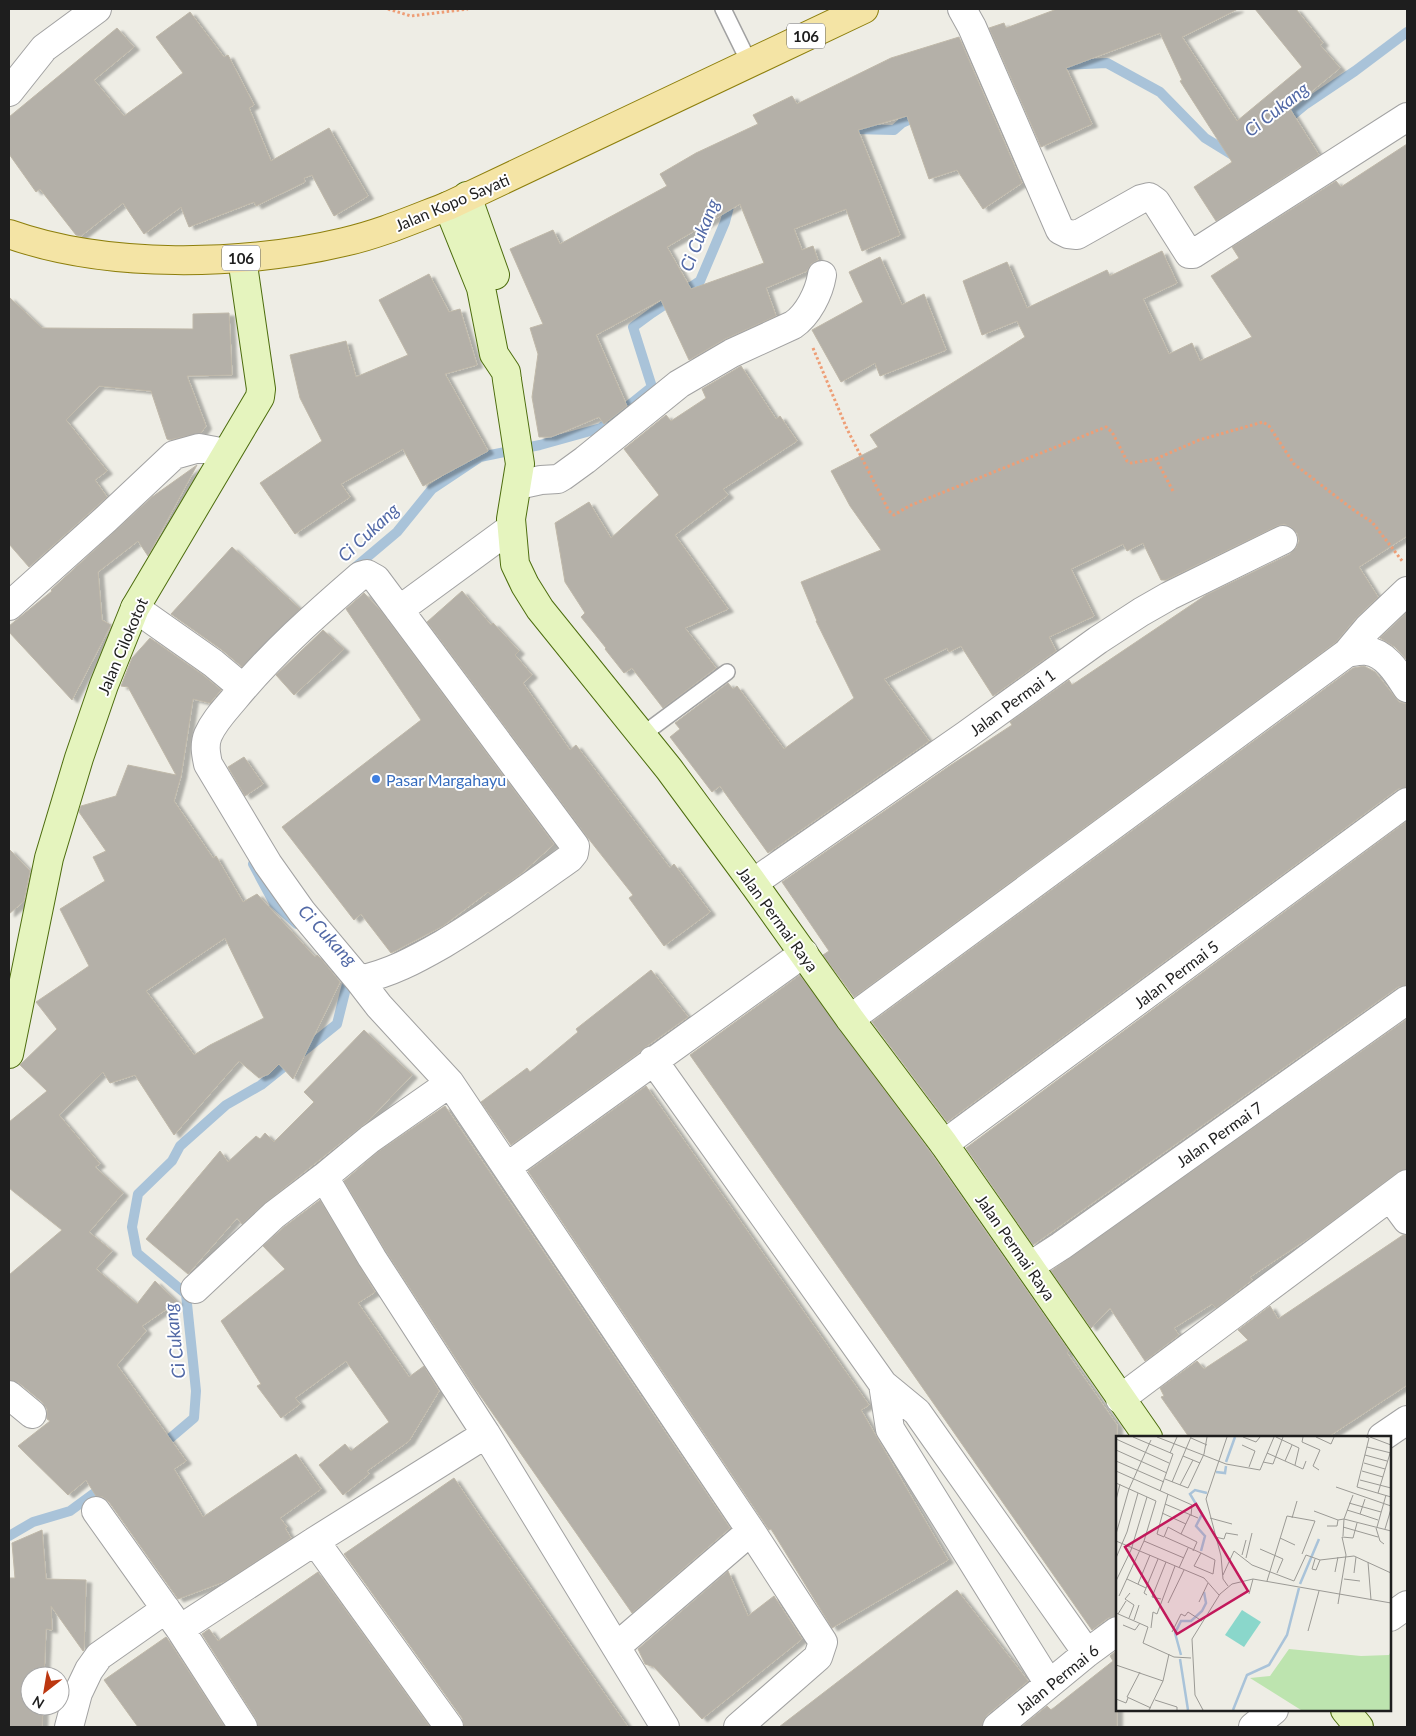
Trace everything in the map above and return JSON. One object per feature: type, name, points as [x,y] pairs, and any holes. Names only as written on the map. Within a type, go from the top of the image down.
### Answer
[{"type":"main road","name":"Jalan Kopo Sayati","points":[[9,234],[68,251],[120,258],[242,258],[290,253],[345,242],[394,227],[527,170],[749,62],[864,9]]},
{"type":"street","points":[[9,92],[44,48],[97,9]]},
{"type":"street","points":[[962,9],[1060,230],[1068,234],[1077,235],[1141,199],[1149,197],[1156,202],[1191,254],[1407,116]]},
{"type":"street","name":"Jalan Permai Raya","points":[[457,201],[497,281],[511,351],[506,372],[513,410],[519,474],[511,528],[516,564],[525,585],[540,609],[642,735],[753,883],[850,1019],[944,1144],[1147,1436]]},
{"type":"street","name":"Jalan Cilokotot","points":[[9,1054],[49,858],[82,749],[104,685],[135,608],[256,405],[261,389],[242,258]]},
{"type":"street","points":[[519,474],[541,480],[563,476],[679,384],[732,353],[802,320],[819,289],[822,275]]},
{"type":"street","points":[[9,606],[174,455],[199,448],[226,453]]},
{"type":"street","points":[[399,610],[511,528]]},
{"type":"street","name":"Jalan Permai 1","points":[[753,883],[1120,626],[1169,596],[1283,540]]},
{"type":"street","points":[[359,980],[382,975],[418,958],[478,923],[570,858],[574,853],[575,846],[376,579],[367,574],[360,576],[310,620],[241,687],[214,723],[208,736],[205,749],[208,764],[268,864],[302,912],[379,1006],[450,1083],[751,1531],[823,1642],[818,1657],[738,1727]]},
{"type":"street","points":[[850,1019],[1347,653],[1368,628],[1407,591]]},
{"type":"street","points":[[135,608],[214,663],[241,687]]},
{"type":"street","points":[[1347,653],[1368,651],[1382,657],[1393,668],[1407,688]]},
{"type":"street","name":"Jalan Permai 5","points":[[944,1144],[1407,802]]},
{"type":"street","points":[[507,1167],[653,1060],[804,954]]},
{"type":"street","name":"Jalan Permai 7","points":[[1030,1266],[1407,1000]]},
{"type":"street","points":[[653,1060],[883,1384],[917,1412],[1088,1653]]},
{"type":"street","points":[[195,1289],[274,1214],[324,1177],[370,1139],[450,1083]]},
{"type":"street","points":[[324,1177],[372,1258],[486,1434],[665,1727]]},
{"type":"street","points":[[1120,1399],[1399,1191],[1407,1220]]},
{"type":"street","points":[[883,1384],[890,1429],[1049,1684]]},
{"type":"street","points":[[9,1395],[32,1414]]},
{"type":"street","points":[[1383,1436],[1407,1420]]},
{"type":"street","points":[[69,1727],[78,1693],[89,1670],[99,1656],[173,1619],[315,1541],[486,1434]]},
{"type":"street","points":[[96,1511],[173,1619],[243,1727]]},
{"type":"street","points":[[616,1647],[751,1531]]},
{"type":"street","points":[[315,1541],[449,1727]]},
{"type":"street","points":[[1391,1616],[1407,1605]]},
{"type":"street","name":"Jalan Permai 6","points":[[997,1727],[1116,1632]]},
{"type":"street","points":[[1253,1727],[1273,1711]]},
{"type":"street","points":[[1346,1711],[1359,1727]]},
{"type":"lane","points":[[723,9],[749,62]]},
{"type":"lane","points":[[642,735],[728,672]]},
{"type":"path","points":[[388,9],[411,16],[468,9]]},
{"type":"path","points":[[802,320],[847,429],[889,511],[894,515],[909,506],[1106,427],[1112,432],[1127,461],[1131,463],[1156,460],[1199,440],[1263,422],[1269,426],[1294,464],[1372,522],[1407,568]]},
{"type":"path","points":[[1156,460],[1174,493]]},
{"type":"building","points":[[1057,9],[1238,9],[1182,37],[1237,121],[1302,67],[1255,9],[1296,9],[1323,43],[1320,45],[1340,68],[1290,109],[1319,155],[1216,221],[1194,187],[1232,162],[1180,81],[1182,80],[1160,33],[1066,68],[1092,124],[1041,147],[989,28],[1004,23],[1006,28]]},
{"type":"building","points":[[190,12],[224,57],[228,55],[254,105],[249,108],[271,161],[329,128],[368,196],[334,216],[312,175],[304,178],[305,182],[256,206],[254,202],[189,227],[181,207],[144,234],[123,203],[81,236],[76,235],[40,189],[36,192],[9,154],[9,117],[117,28],[134,47],[94,80],[124,116],[183,73],[156,37]]},
{"type":"building","points":[[959,37],[1022,183],[983,209],[957,170],[929,179],[907,116],[858,130],[900,235],[862,251],[846,209],[794,229],[802,250],[813,246],[818,260],[811,264],[807,271],[766,288],[776,316],[725,339],[689,360],[661,300],[596,335],[627,406],[604,424],[599,417],[551,437],[539,437],[532,397],[538,354],[530,328],[543,324],[510,249],[553,230],[560,244],[667,186],[660,174],[696,153],[758,124],[753,115],[792,96],[797,104],[891,58]],"holes":[[[740,204],[764,263],[691,289],[667,247]]]},
{"type":"building","points":[[1407,144],[1407,536],[1359,567],[1378,597],[1356,618],[1336,642],[854,997],[823,955],[829,951],[782,882],[1012,725],[1010,722],[1069,680],[1072,685],[1206,595],[1290,554],[1296,548],[1299,541],[1297,533],[1291,527],[1284,524],[1277,526],[1166,580],[1161,580],[1143,543],[1127,551],[1123,544],[1071,569],[1094,616],[1049,637],[1056,651],[993,696],[961,646],[949,652],[947,648],[884,679],[929,741],[768,853],[720,786],[712,792],[670,737],[680,729],[675,723],[728,683],[733,689],[737,686],[784,749],[854,698],[816,621],[801,582],[881,550],[850,506],[831,471],[878,447],[870,435],[1025,337],[1017,321],[982,335],[963,281],[1007,262],[1027,308],[1107,270],[1110,276],[1162,251],[1177,283],[1143,299],[1169,354],[1192,343],[1200,361],[1252,337],[1211,276],[1239,258],[1232,247],[1336,181],[1341,187]]},
{"type":"building","points":[[880,257],[902,305],[924,294],[946,350],[880,376],[875,363],[841,382],[812,330],[863,302],[849,272]]},
{"type":"building","points":[[429,274],[449,312],[460,309],[477,365],[445,374],[488,451],[423,486],[403,449],[341,484],[350,497],[295,534],[260,483],[322,441],[300,398],[290,355],[346,341],[356,377],[408,355],[379,300]]},
{"type":"building","points":[[9,297],[42,328],[193,329],[193,314],[229,313],[232,375],[187,376],[206,426],[201,433],[167,439],[151,391],[99,386],[66,420],[107,471],[95,480],[107,497],[29,567],[9,544]]},
{"type":"building","points":[[741,366],[776,419],[780,416],[797,441],[723,489],[728,495],[675,535],[728,609],[685,628],[716,668],[663,708],[632,668],[624,673],[581,617],[585,613],[565,582],[555,523],[589,502],[611,538],[659,495],[624,449],[666,415],[671,421],[706,398],[702,389]]},
{"type":"building","points":[[197,465],[148,556],[138,541],[98,572],[102,620],[111,625],[72,700],[9,632],[9,626],[52,591],[152,497]]},
{"type":"building","points":[[232,547],[300,609],[242,667],[222,650],[171,614]]},
{"type":"building","points":[[462,591],[491,625],[493,623],[519,651],[515,655],[532,675],[523,683],[570,750],[576,745],[670,868],[674,864],[710,912],[664,946],[629,898],[633,895],[588,838],[427,622]]},
{"type":"building","points":[[364,593],[381,611],[554,844],[522,873],[491,895],[488,892],[443,926],[391,953],[361,914],[354,920],[282,827],[421,720],[346,609]]},
{"type":"building","points":[[1407,612],[1407,660],[1395,647],[1380,638]]},
{"type":"building","points":[[323,630],[344,649],[294,695],[276,675]]},
{"type":"building","points":[[150,638],[221,690],[210,703],[193,699],[181,776],[174,801],[213,858],[216,856],[243,902],[257,894],[315,957],[317,955],[322,960],[340,982],[293,1079],[279,1064],[269,1074],[259,1078],[239,1061],[174,1135],[135,1075],[110,1083],[103,1072],[59,1115],[100,1164],[95,1167],[123,1193],[89,1232],[112,1251],[96,1269],[137,1304],[155,1281],[177,1302],[142,1326],[146,1331],[117,1365],[186,1461],[174,1469],[203,1517],[296,1454],[321,1489],[280,1518],[287,1527],[285,1528],[291,1538],[226,1581],[178,1599],[109,1502],[103,1497],[96,1496],[86,1480],[68,1495],[18,1446],[50,1421],[47,1419],[47,1409],[42,1402],[19,1383],[9,1380],[9,1275],[62,1230],[9,1188],[9,1122],[47,1091],[20,1065],[57,1029],[36,1002],[89,966],[60,909],[105,881],[93,857],[106,851],[79,812],[81,806],[116,796],[128,765],[176,775],[128,687],[121,686],[132,658]],"holes":[[[225,938],[264,1018],[194,1055],[146,991]]]},
{"type":"building","points":[[1364,666],[1375,672],[1399,702],[1407,704],[1407,787],[1398,789],[947,1122],[872,1022],[1353,668]]},
{"type":"building","points":[[244,757],[263,784],[245,796],[228,767]]},
{"type":"building","points":[[1407,821],[1407,985],[1398,987],[1033,1245],[966,1148]]},
{"type":"building","points":[[9,849],[30,871],[24,901],[9,914]]},
{"type":"building","points":[[651,970],[688,1017],[511,1145],[481,1102],[527,1068],[530,1072],[578,1032],[576,1029]]},
{"type":"building","points":[[800,975],[931,1153],[1069,1351],[1067,1353],[1117,1425],[1116,1616],[1108,1618],[1092,1630],[690,1055]]},
{"type":"building","points":[[1407,1019],[1407,1169],[1398,1172],[1315,1234],[1250,1277],[1252,1280],[1216,1308],[1212,1304],[1174,1328],[1179,1335],[1145,1361],[1110,1308],[1091,1328],[1051,1271]]},
{"type":"building","points":[[364,1030],[412,1075],[367,1122],[265,1203],[242,1224],[237,1218],[188,1274],[146,1239],[220,1151],[228,1162],[256,1136],[260,1139],[265,1133],[274,1142],[314,1102],[304,1092]]},
{"type":"building","points":[[646,1086],[869,1405],[861,1410],[948,1560],[832,1628],[771,1529],[769,1530],[528,1171]]},
{"type":"building","points":[[445,1106],[730,1528],[632,1613],[475,1388],[385,1250],[344,1181],[379,1151]]},
{"type":"building","points":[[320,1200],[375,1292],[358,1303],[409,1377],[424,1366],[439,1391],[409,1441],[367,1471],[369,1474],[343,1495],[319,1465],[345,1444],[351,1451],[389,1422],[346,1361],[295,1398],[300,1404],[281,1418],[257,1386],[261,1384],[221,1321],[285,1269],[263,1246],[284,1227]]},
{"type":"building","points":[[1403,1235],[1407,1235],[1407,1385],[1330,1436],[1188,1436],[1161,1397],[1164,1396],[1160,1388],[1197,1361],[1204,1369],[1248,1340],[1238,1330],[1270,1306],[1278,1319]]},
{"type":"building","points":[[454,1478],[628,1727],[464,1727],[462,1718],[344,1554]]},
{"type":"building","points":[[42,1530],[46,1579],[86,1580],[84,1650],[51,1606],[52,1630],[46,1629],[44,1666],[20,1666],[20,1716],[43,1716],[42,1727],[9,1727],[9,1578],[15,1578],[12,1543]]},
{"type":"building","points":[[728,1571],[748,1616],[774,1596],[802,1639],[702,1719],[654,1667],[645,1664],[638,1649]]},
{"type":"building","points":[[318,1572],[430,1727],[258,1727],[256,1719],[202,1634],[209,1629],[218,1641]]},
{"type":"building","points":[[957,1590],[1028,1681],[987,1715],[982,1727],[779,1727]]},
{"type":"building","points":[[166,1637],[225,1727],[138,1727],[104,1680]]},
{"type":"building","points":[[1116,1651],[1117,1727],[1021,1727],[1047,1706],[1051,1710],[1113,1661],[1110,1656]]},
{"type":"waterway","name":"Ci Cukang","points":[[1283,123],[1306,104],[1355,71],[1407,32]]},
{"type":"waterway","name":"Ci Cukang","points":[[1062,65],[1107,63],[1160,92],[1205,138],[1231,154],[1237,153]]},
{"type":"waterway","name":"Ci Cukang","points":[[851,130],[894,130],[902,123],[920,115]]},
{"type":"waterway","name":"Ci Cukang","points":[[352,570],[397,532],[432,489],[480,457],[540,445],[601,428],[652,387],[633,327],[700,281],[725,222],[731,199]]},
{"type":"waterway","name":"Ci Cukang","points":[[253,864],[274,903],[297,924]]},
{"type":"waterway","name":"Ci Cukang","points":[[161,1446],[194,1418],[196,1391],[186,1294],[137,1253],[132,1227],[138,1194],[172,1161],[180,1146],[226,1105],[261,1085],[337,1024],[348,980],[344,975]]},
{"type":"waterway","name":"Ci Cukang","points":[[9,1536],[33,1522],[70,1511],[104,1486]]},
{"type":"place","name":"Pasar Margahayu","points":[[376,779]]}]
